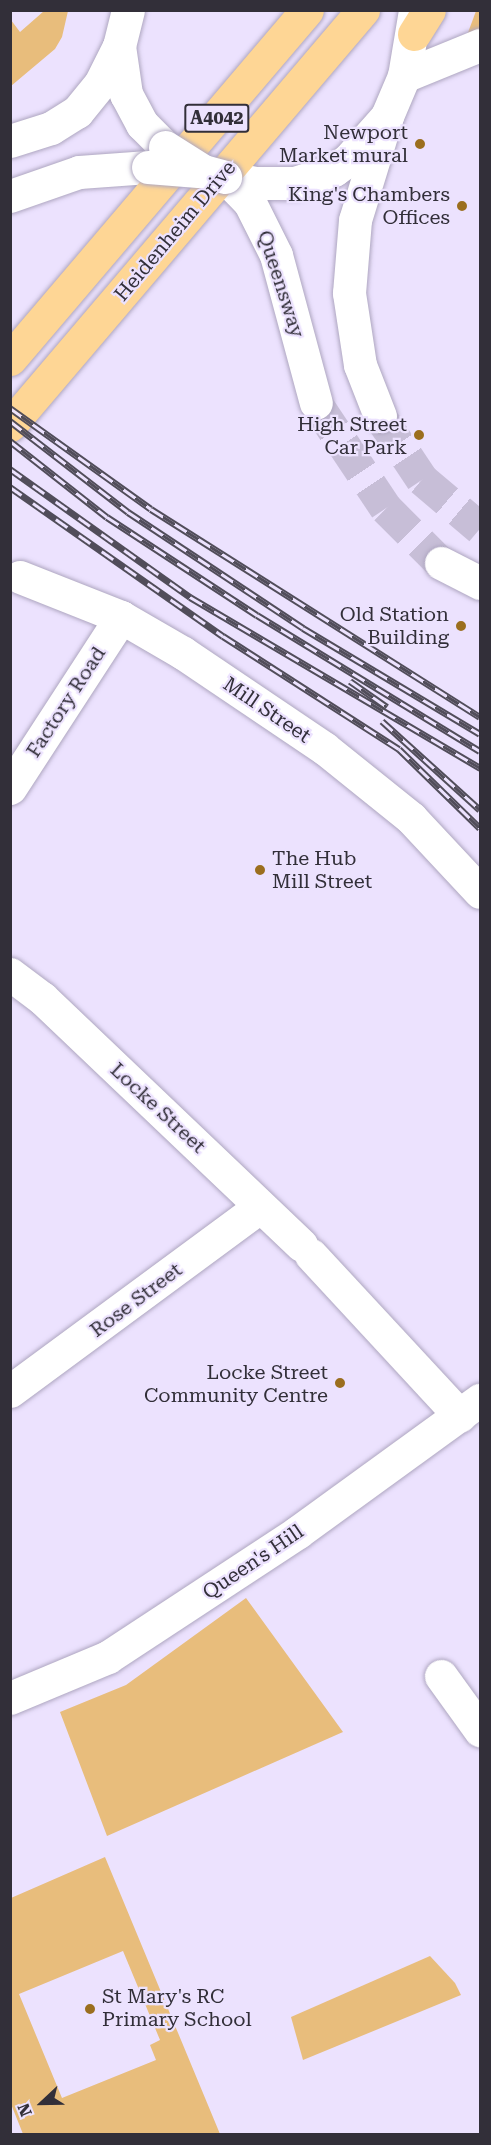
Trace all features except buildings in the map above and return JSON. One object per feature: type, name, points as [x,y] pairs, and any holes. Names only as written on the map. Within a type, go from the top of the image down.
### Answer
[{"type":"main road","name":"Heidenheim Drive","points":[[10,359],[307,10]]},
{"type":"main road","name":"Heidenheim Drive","points":[[10,426],[363,10]]},
{"type":"main road","points":[[380,416],[360,365],[349,293],[355,220],[387,116],[404,76],[419,18]]},
{"type":"main road","points":[[10,141],[51,128],[77,112],[100,84],[122,26]]},
{"type":"main road","points":[[122,26],[121,75],[132,109],[156,157]]},
{"type":"main road","points":[[404,76],[480,45]]},
{"type":"main road","points":[[10,196],[80,172],[156,157],[226,179],[294,183],[334,170],[349,159],[387,116]]},
{"type":"main road","name":"Queensway","points":[[226,179],[258,214],[276,255],[316,403]]},
{"type":"main road","points":[[441,564],[480,583]]},
{"type":"main road","name":"Mill Street","points":[[20,577],[121,617],[183,652],[324,748],[411,818],[480,892]]},
{"type":"main road","name":"Factory Road","points":[[10,788],[121,617]]},
{"type":"main road","name":"Locke Street","points":[[10,974],[50,1006],[470,1408]]},
{"type":"main road","name":"Rose Street","points":[[10,1391],[260,1207]]},
{"type":"main road","name":"Queen's Hill","points":[[10,1698],[108,1657],[298,1532],[470,1408]]},
{"type":"main road","points":[[441,1676],[480,1730]]},
{"type":"shaded area","points":[[44,11],[68,11],[62,37],[55,49],[11,86],[11,20],[20,32]]},
{"type":"shaded area","points":[[476,11],[480,11],[480,31],[466,38]]},
{"type":"shaded area","points":[[246,1598],[343,1732],[107,1836],[60,1712],[126,1685]]},
{"type":"shaded area","name":"St Mary's RC Primary School","points":[[105,1857],[220,2134],[23,2134],[11,2104],[11,1898]],"holes":[[[123,1951],[160,2040],[150,2045],[156,2060],[62,2098],[19,1994]]]},
{"type":"shaded area","points":[[430,1956],[455,1983],[461,1995],[303,2060],[291,2017]]},
{"type":"tunnel","points":[[316,403],[386,508],[441,563]]},
{"type":"tunnel","points":[[380,416],[422,479],[480,528]]},
{"type":"railway","points":[[10,408],[151,509],[480,717]]},
{"type":"railway","points":[[10,421],[128,512],[303,628],[480,734]]},
{"type":"railway","points":[[10,441],[107,517],[257,615],[480,751]]},
{"type":"railway","points":[[10,469],[190,597],[480,768]]},
{"type":"railway","points":[[10,487],[223,636],[399,749],[480,828]]},
{"type":"railway","points":[[350,681],[387,707]]},
{"type":"railway","points":[[382,721],[480,810]]},
{"type":"place","name":"Newport Market mural","points":[[420,144]]},
{"type":"place","name":"King's Chambers Offices","points":[[462,206]]},
{"type":"place","name":"High Street Car Park","points":[[419,435]]},
{"type":"place","name":"Old Station Building","points":[[461,626]]},
{"type":"place","name":"The Hub Mill Street","points":[[260,870]]},
{"type":"place","name":"Locke Street Community Centre","points":[[340,1383]]},
{"type":"place","name":"St Mary's RC Primary School","points":[[90,2009]]}]
